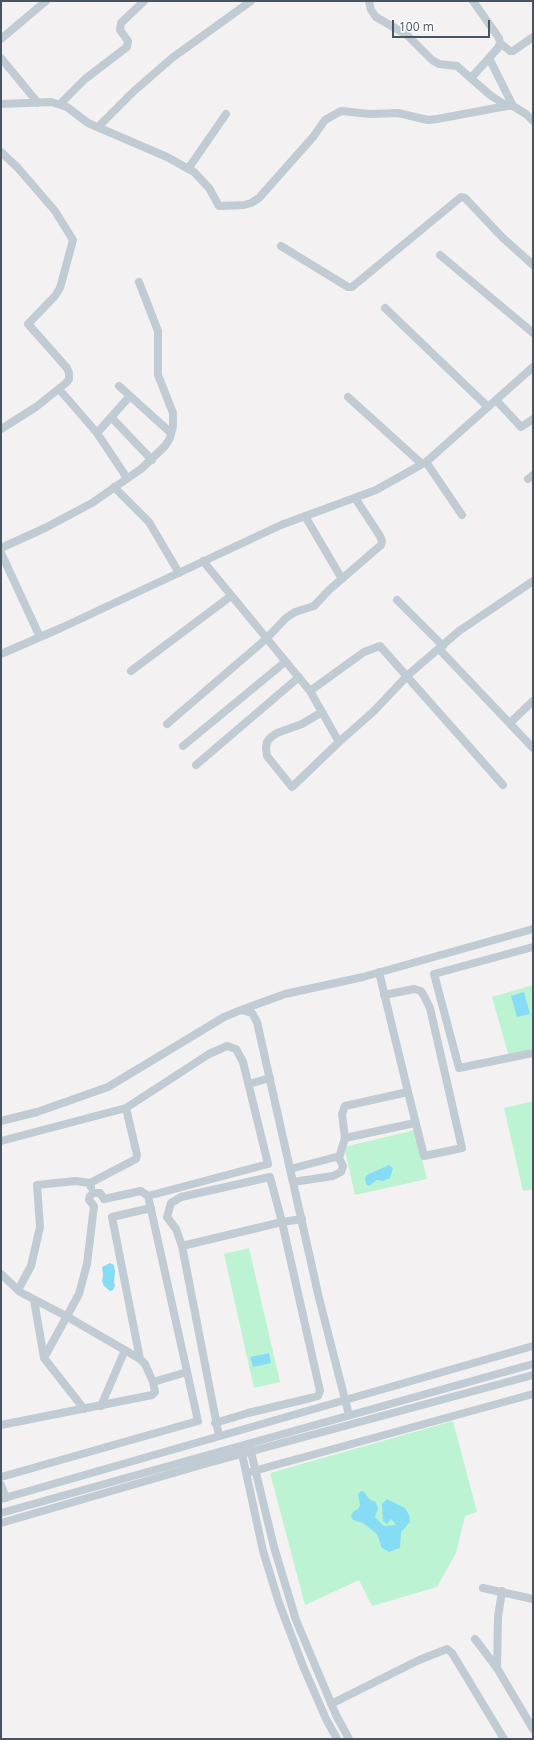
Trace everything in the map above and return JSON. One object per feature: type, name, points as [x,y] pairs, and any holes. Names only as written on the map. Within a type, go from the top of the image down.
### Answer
[{"type":"street","points":[[1,39],[46,1]]},
{"type":"street","points":[[60,104],[85,79],[127,47],[128,41],[120,30],[121,23],[144,1]]},
{"type":"street","points":[[98,127],[133,92],[172,58],[251,1]]},
{"type":"street","points":[[369,1],[371,10],[376,17],[407,35],[432,60],[439,64],[457,66],[510,106],[526,114],[533,121]]},
{"type":"street","points":[[473,1],[499,38],[500,43],[510,51],[513,51],[533,37]]},
{"type":"street","points":[[471,78],[498,48],[500,43]]},
{"type":"street","points":[[1,58],[38,103]]},
{"type":"street","points":[[489,58],[510,106]]},
{"type":"street","points":[[1,104],[60,104],[88,123],[167,157],[188,169],[203,179],[219,206],[244,205],[259,198],[313,137],[325,120],[336,112],[341,111],[370,114],[398,112],[428,120],[510,106]]},
{"type":"street","points":[[188,169],[226,114]]},
{"type":"street","points":[[1,165],[4,155]]},
{"type":"street","points":[[1,429],[36,407],[66,383],[69,373],[61,361],[28,324],[56,296],[60,288],[73,240],[55,211],[4,155]]},
{"type":"street","points":[[281,246],[348,287],[352,287],[461,197],[465,198],[496,232],[533,265]]},
{"type":"street","points":[[440,255],[533,333]]},
{"type":"street","points":[[1,548],[45,528],[85,507],[152,460],[165,446],[171,434],[173,413],[157,370],[158,331],[139,282]]},
{"type":"street","points":[[385,308],[488,407]]},
{"type":"street","points":[[1,654],[180,573],[281,525],[376,490],[424,463],[533,367]]},
{"type":"street","points":[[119,386],[171,434]]},
{"type":"street","points":[[59,389],[97,433],[127,478]]},
{"type":"street","points":[[97,433],[130,396]]},
{"type":"street","points":[[348,397],[424,463],[462,515]]},
{"type":"street","points":[[496,400],[521,427],[533,419]]},
{"type":"street","points":[[111,417],[152,460]]},
{"type":"street","points":[[114,487],[149,522],[180,573]]},
{"type":"street","points":[[167,724],[266,639],[286,618],[295,612],[314,606],[329,590],[375,550],[382,541],[376,528],[355,498]]},
{"type":"street","points":[[305,516],[342,579]]},
{"type":"street","points":[[1,553],[40,637]]},
{"type":"street","points":[[203,561],[310,691],[339,742]]},
{"type":"street","points":[[322,712],[302,724],[272,736],[266,748],[267,756],[293,788],[408,675],[441,648],[458,631],[533,581]]},
{"type":"street","points":[[131,671],[231,596]]},
{"type":"street","points":[[397,600],[533,748]]},
{"type":"street","points":[[310,691],[364,652],[377,645],[382,646],[503,785]]},
{"type":"street","points":[[183,746],[285,662]]},
{"type":"street","points":[[196,765],[299,677]]},
{"type":"street","points":[[510,723],[533,701]]},
{"type":"street","points":[[1,1121],[37,1112],[108,1087],[224,1017],[285,994],[379,972],[533,929]]},
{"type":"street","points":[[533,947],[434,974],[459,1068],[533,1053]]},
{"type":"street","points":[[379,972],[384,995],[415,1123],[424,1156],[462,1148],[430,1008],[424,996],[421,991],[414,989],[384,995]]},
{"type":"street","points":[[241,1010],[252,1013],[257,1022],[290,1169],[349,1415]]},
{"type":"street","points":[[1,1141],[126,1108],[209,1054],[227,1046],[236,1049],[243,1062],[268,1164],[148,1196]]},
{"type":"street","points":[[249,1084],[270,1078]]},
{"type":"street","points":[[294,1182],[338,1174],[342,1170],[340,1158],[345,1138],[342,1114],[345,1106],[408,1092]]},
{"type":"street","points":[[18,1290],[31,1266],[40,1228],[37,1185],[75,1181],[90,1183],[136,1159],[137,1155],[126,1108]]},
{"type":"street","points":[[345,1138],[415,1123]]},
{"type":"street","points":[[290,1169],[331,1157],[340,1158]]},
{"type":"street","points":[[215,1423],[262,1409],[318,1396],[320,1391],[282,1222],[270,1177],[181,1197],[171,1203],[167,1217],[176,1229],[182,1246],[215,1423],[219,1436]]},
{"type":"street","points":[[44,1358],[79,1294],[87,1264],[94,1206],[89,1200],[93,1193],[90,1183]]},
{"type":"street","points":[[1,1477],[198,1421],[148,1196],[141,1191],[104,1199]]},
{"type":"street","points":[[93,1193],[100,1193],[104,1199]]},
{"type":"street","points":[[94,1206],[101,1206],[104,1199]]},
{"type":"street","points":[[140,1359],[112,1217],[151,1208]]},
{"type":"street","points":[[182,1246],[282,1222],[302,1219]]},
{"type":"street","points":[[1,1274],[18,1290],[34,1300],[66,1316],[140,1359],[145,1364],[155,1392],[152,1395],[101,1406],[1,1425]]},
{"type":"street","points":[[34,1300],[44,1358],[84,1409]]},
{"type":"street","points":[[1,1485],[3,1498],[533,1346]]},
{"type":"street","points":[[101,1406],[125,1350]]},
{"type":"street","points":[[1,1513],[533,1364]]},
{"type":"street","points":[[152,1382],[187,1372]]},
{"type":"street","points":[[1,1523],[242,1454],[533,1375]]},
{"type":"street","points":[[246,1474],[533,1394]]},
{"type":"street","points":[[262,1409],[266,1423]]},
{"type":"street","points":[[249,1443],[274,1547],[296,1620],[331,1704],[349,1739]]},
{"type":"street","points":[[240,1445],[263,1551],[279,1603],[303,1666],[326,1720],[337,1739]]},
{"type":"street","points":[[483,1588],[533,1598]]},
{"type":"street","points":[[497,1668],[498,1617],[502,1591]]},
{"type":"street","points":[[475,1639],[497,1668],[533,1729]]},
{"type":"street","points":[[331,1704],[419,1660],[447,1649],[452,1654],[504,1739]]},
{"type":"green space","points":[[533,985],[533,1050],[509,1057],[492,997]]},
{"type":"green space","points":[[533,1101],[533,1189],[523,1191],[504,1108]]},
{"type":"green space","points":[[415,1130],[427,1179],[355,1195],[344,1147]]},
{"type":"green space","points":[[249,1248],[280,1382],[254,1388],[224,1254]]},
{"type":"green space","points":[[453,1421],[477,1512],[465,1516],[456,1553],[437,1587],[372,1606],[359,1580],[305,1605],[270,1473]]},
{"type":"water","points":[[524,992],[530,1014],[517,1017],[511,996]]},
{"type":"water","points":[[389,1165],[393,1168],[390,1178],[383,1181],[377,1180],[369,1186],[366,1184],[365,1178],[367,1175]]},
{"type":"water","points":[[110,1263],[114,1265],[115,1286],[113,1290],[110,1291],[104,1286],[102,1281],[102,1267]]},
{"type":"water","points":[[269,1353],[271,1363],[253,1367],[250,1357]]},
{"type":"water","points":[[361,1491],[364,1492],[370,1500],[376,1502],[378,1509],[375,1517],[384,1526],[396,1525],[391,1519],[387,1524],[383,1521],[382,1504],[387,1499],[405,1508],[409,1515],[410,1522],[401,1532],[400,1548],[389,1552],[382,1548],[377,1534],[363,1523],[353,1520],[351,1516],[360,1505],[358,1494]]}]
